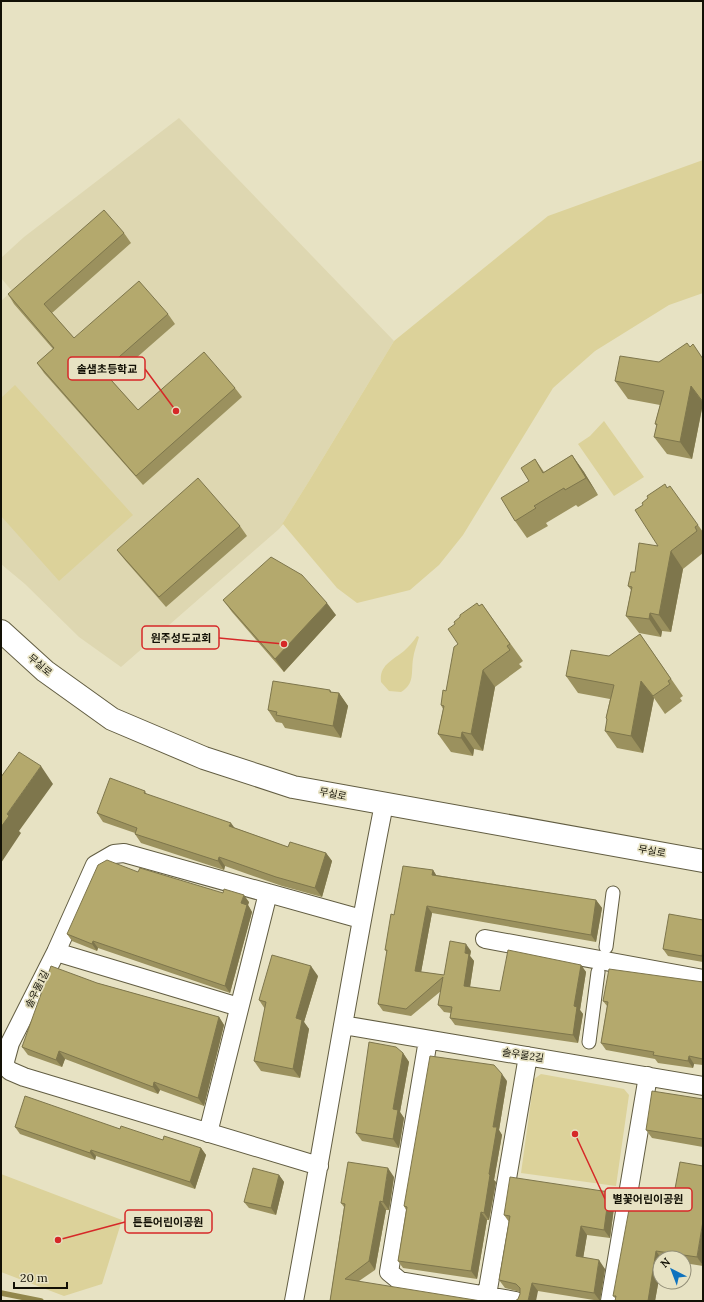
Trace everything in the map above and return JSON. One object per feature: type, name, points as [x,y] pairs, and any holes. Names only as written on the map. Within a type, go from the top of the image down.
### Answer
[{"type":"street","name":"무실로","points":[[1,631],[45,671],[112,719],[204,758],[293,787],[703,861]]},
{"type":"street","points":[[294,1301],[320,1166],[361,919],[384,804]]},
{"type":"street","name":"솔우물1길","points":[[320,1166],[24,1077],[10,1071],[4,1065],[10,1044],[56,952],[95,865],[114,854],[124,853],[361,919]]},
{"type":"street","points":[[208,1133],[268,893]]},
{"type":"street","points":[[606,947],[613,893]]},
{"type":"street","points":[[485,939],[703,979]]},
{"type":"street","points":[[56,952],[239,1007]]},
{"type":"street","points":[[589,1042],[598,972]]},
{"type":"street","name":"솔우물2길","points":[[343,1025],[703,1086]]},
{"type":"street","points":[[428,1040],[389,1272],[400,1281],[516,1301]]},
{"type":"street","points":[[488,1295],[528,1056]]},
{"type":"street","points":[[610,1301],[648,1076]]},
{"type":"shaded area","points":[[179,118],[394,341],[279,529],[121,667],[79,637],[25,584],[1,564],[1,301],[12,291],[1,278],[1,258],[24,237]]},
{"type":"shaded area","points":[[703,160],[703,293],[669,305],[595,351],[553,388],[463,535],[439,565],[410,590],[357,603],[337,588],[283,524],[279,529],[394,341],[548,216]]},
{"type":"shaded area","points":[[15,385],[133,515],[59,581],[1,516],[1,398]]},
{"type":"shaded area","points":[[604,421],[644,477],[614,496],[578,444],[590,436]]},
{"type":"shaded area","points":[[417,636],[419,637],[412,664],[412,677],[408,685],[401,692],[389,691],[381,682],[384,667],[404,651]]},
{"type":"shaded area","points":[[541,1074],[624,1089],[629,1095],[616,1186],[521,1173],[534,1079]]},
{"type":"shaded area","points":[[1,1174],[122,1220],[102,1284],[64,1296],[1,1272]]},
{"type":"building","points":[[104,210],[124,233],[44,304],[74,338],[139,281],[168,314],[103,371],[138,410],[204,352],[235,388],[136,476],[37,363],[54,348],[8,294]]},
{"type":"building","points":[[687,343],[690,347],[693,344],[703,359],[703,402],[691,386],[680,442],[654,437],[657,424],[655,424],[664,391],[615,381],[620,356],[659,362]]},
{"type":"building","points":[[572,455],[586,478],[565,490],[564,488],[534,506],[536,508],[515,521],[501,498],[529,481],[521,468],[535,459],[543,473]]},
{"type":"building","points":[[198,478],[240,526],[159,597],[117,550]]},
{"type":"building","points":[[665,484],[667,488],[670,486],[698,525],[695,527],[697,531],[671,551],[659,615],[650,613],[649,619],[626,616],[632,587],[628,586],[631,572],[635,572],[639,543],[658,546],[635,510],[643,505],[642,503],[648,498],[647,496]]},
{"type":"building","points":[[271,557],[302,575],[327,603],[275,659],[223,600]]},
{"type":"building","points":[[477,603],[479,606],[482,604],[510,644],[507,646],[510,650],[483,670],[471,734],[462,732],[461,738],[438,734],[444,706],[441,705],[443,690],[446,691],[454,647],[458,644],[448,629],[455,624],[454,622],[460,617],[460,615]]},
{"type":"building","points":[[640,634],[671,679],[668,681],[670,684],[653,696],[641,681],[631,736],[605,731],[606,718],[614,685],[566,676],[571,650],[609,656]]},
{"type":"building","points":[[273,681],[330,690],[330,692],[339,693],[333,726],[276,715],[277,712],[268,710]]},
{"type":"building","points":[[19,752],[41,766],[7,814],[9,816],[1,827],[1,777]]},
{"type":"building","points":[[110,778],[145,791],[144,793],[231,823],[229,826],[288,847],[290,842],[326,853],[315,888],[276,877],[219,857],[218,861],[135,834],[137,828],[97,813]]},
{"type":"building","points":[[107,860],[138,872],[140,868],[223,893],[224,889],[244,895],[241,903],[247,905],[225,986],[93,941],[92,944],[67,934],[98,865]]},
{"type":"building","points":[[403,866],[433,870],[432,875],[596,900],[591,935],[427,906],[415,971],[444,975],[450,941],[466,944],[465,953],[469,954],[464,986],[500,991],[508,950],[581,965],[574,1006],[577,1007],[573,1035],[450,1018],[452,1007],[438,1005],[443,977],[406,1009],[378,1004],[391,914],[394,915]]},
{"type":"building","points":[[669,914],[703,920],[702,956],[663,949]]},
{"type":"building","points":[[272,955],[311,966],[296,1018],[302,1020],[293,1069],[254,1061],[266,1002],[259,1000]]},
{"type":"building","points":[[51,966],[97,983],[219,1017],[198,1098],[154,1082],[153,1087],[59,1051],[56,1060],[22,1047]]},
{"type":"building","points":[[609,969],[703,982],[703,1059],[689,1056],[688,1061],[653,1055],[654,1052],[601,1043],[608,1002],[603,1001]]},
{"type":"building","points":[[369,1042],[396,1047],[403,1053],[393,1109],[398,1110],[393,1139],[356,1133]]},
{"type":"building","points":[[430,1056],[494,1065],[502,1074],[493,1127],[497,1127],[490,1175],[484,1213],[481,1212],[471,1271],[398,1261],[407,1207],[404,1206]]},
{"type":"building","points":[[652,1091],[703,1099],[703,1139],[646,1130]]},
{"type":"building","points":[[25,1096],[120,1129],[121,1126],[163,1140],[164,1136],[201,1148],[190,1182],[91,1150],[90,1153],[15,1127]]},
{"type":"building","points":[[348,1162],[388,1168],[383,1202],[380,1201],[369,1261],[345,1279],[481,1301],[330,1301],[345,1204],[341,1203]]},
{"type":"building","points":[[680,1162],[703,1166],[703,1221],[697,1257],[692,1256],[692,1250],[652,1250],[652,1276],[648,1301],[615,1301],[616,1296],[613,1296],[630,1204],[671,1210]]},
{"type":"building","points":[[253,1168],[279,1175],[271,1208],[244,1202]]},
{"type":"building","points":[[510,1177],[609,1192],[604,1230],[581,1226],[576,1256],[599,1260],[594,1293],[532,1283],[528,1301],[515,1301],[518,1299],[520,1294],[520,1288],[516,1284],[499,1280],[510,1216],[504,1215]]},
{"type":"waterway","points":[[1,1293],[41,1301]]},
{"type":"place","name":"솔샘초등학교","points":[[176,411]]},
{"type":"place","name":"원주성도교회","points":[[284,644]]},
{"type":"place","name":"별꽃어린이공원","points":[[575,1134]]},
{"type":"place","name":"튼튼어린이공원","points":[[58,1240]]}]
